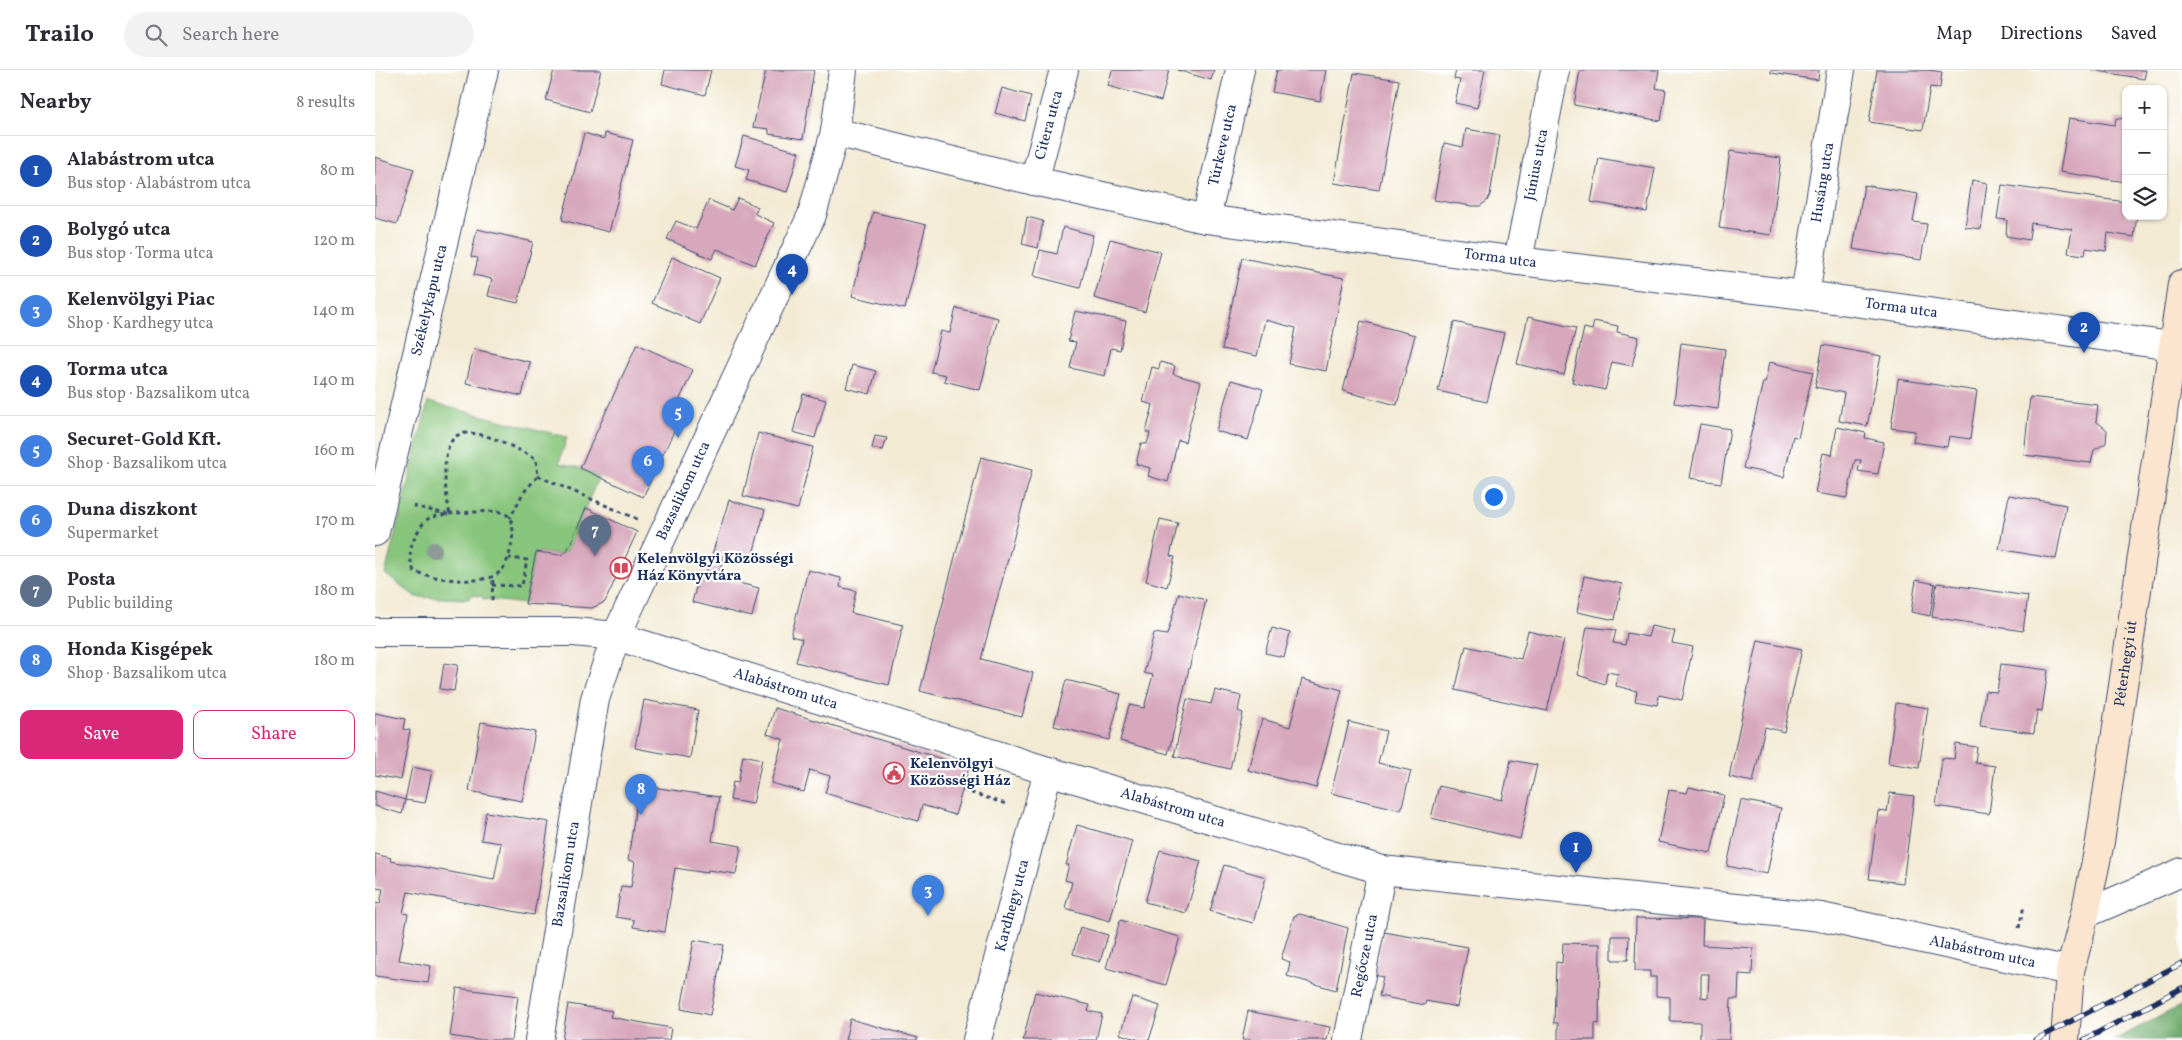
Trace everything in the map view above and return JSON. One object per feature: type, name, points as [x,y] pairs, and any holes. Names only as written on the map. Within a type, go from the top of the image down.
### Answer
[{"type":"street","name":"Székelykapu utca","points":[[375,532],[484,70]]},
{"type":"street","name":"Bazsalikom utca","points":[[539,1040],[595,699],[616,636],[812,216],[835,132],[843,70]]},
{"type":"street","name":"Citera utca","points":[[1034,181],[1064,70]]},
{"type":"street","name":"Túrkeve utca","points":[[1206,219],[1240,70]]},
{"type":"street","name":"Június utca","points":[[1518,262],[1555,70]]},
{"type":"street","name":"Husáng utca","points":[[1805,295],[1841,70]]},
{"type":"street","name":"Torma utca","points":[[835,132],[1034,181],[1206,219],[1518,262],[1805,295],[2172,346]]},
{"type":"street","name":"Péterhegyi út","points":[[2065,1040],[2070,971],[2085,914],[2101,833],[2182,284]]},
{"type":"street","name":"Alabástrom utca","points":[[375,632],[573,632],[616,636],[1048,771],[1382,870],[1821,917],[2070,971]]},
{"type":"street","name":"Kardhegy utca","points":[[977,1040],[1035,814],[1048,771]]},
{"type":"street","name":"Regőcze utca","points":[[1348,1040],[1382,870]]},
{"type":"street","points":[[2085,914],[2182,872]]},
{"type":"path","points":[[451,514],[445,494],[444,471],[448,449],[454,438],[466,433],[490,438],[514,447],[536,459],[537,476],[523,493],[510,518]]},
{"type":"path","points":[[537,476],[665,532]]},
{"type":"path","points":[[383,498],[451,514]]},
{"type":"path","points":[[498,511],[510,518],[513,528],[509,558],[501,572],[489,578],[473,580],[441,578],[423,575],[414,571],[410,555],[412,542],[421,527],[430,518],[451,514],[498,511]]},
{"type":"path","points":[[492,585],[522,586],[527,560],[509,558]]},
{"type":"path","points":[[963,790],[1035,814]]},
{"type":"green space","points":[[428,402],[567,437],[559,463],[580,468],[599,476],[567,551],[561,555],[536,552],[525,604],[483,599],[482,596],[470,595],[469,599],[416,597],[385,574]]},
{"type":"green space","points":[[2182,1005],[2182,1040],[2114,1040]]},
{"type":"building","points":[[554,70],[601,70],[590,112],[546,100]]},
{"type":"building","points":[[665,70],[711,70],[705,95],[662,84]]},
{"type":"building","points":[[766,70],[814,70],[803,139],[769,134],[769,129],[753,127]]},
{"type":"building","points":[[1112,70],[1169,70],[1161,101],[1108,86]]},
{"type":"building","points":[[1177,70],[1214,70],[1211,80]]},
{"type":"building","points":[[1277,70],[1326,70],[1320,101],[1272,92]]},
{"type":"building","points":[[1456,70],[1485,70],[1477,108],[1455,103],[1460,80],[1454,79]]},
{"type":"building","points":[[1580,70],[1659,70],[1656,88],[1666,90],[1661,121],[1574,105]]},
{"type":"building","points":[[1771,70],[1819,70],[1818,80],[1771,73]]},
{"type":"building","points":[[1877,70],[1928,70],[1942,72],[1940,88],[1930,87],[1923,130],[1869,122]]},
{"type":"building","points":[[2092,70],[2146,70],[2144,79]]},
{"type":"building","points":[[1354,73],[1399,80],[1379,190],[1334,183]]},
{"type":"building","points":[[1002,88],[1031,96],[1025,121],[995,113]]},
{"type":"building","points":[[2069,118],[2115,125],[2116,118],[2122,119],[2122,181],[2060,172]]},
{"type":"building","points":[[1466,129],[1500,135],[1490,195],[1487,201],[1480,206],[1434,200],[1444,143],[1463,147]]},
{"type":"building","points":[[584,133],[604,139],[605,133],[633,140],[609,232],[562,220]]},
{"type":"building","points":[[744,136],[799,152],[787,192],[746,180],[749,170],[735,166]]},
{"type":"building","points":[[1730,151],[1781,158],[1771,235],[1719,228]]},
{"type":"building","points":[[375,157],[414,169],[397,224],[375,218]]},
{"type":"building","points":[[1599,158],[1655,168],[1647,212],[1591,202]]},
{"type":"building","points":[[1972,180],[1987,183],[1981,229],[1965,227]]},
{"type":"building","points":[[1864,185],[1918,194],[1913,222],[1927,224],[1921,260],[1853,249]]},
{"type":"building","points":[[2002,185],[2122,201],[2122,220],[2136,220],[2134,237],[2108,233],[2106,251],[2086,248],[2085,255],[2068,253],[2072,229],[2031,223],[2029,240],[2006,236],[2007,220],[1997,219]]},
{"type":"building","points":[[738,198],[758,207],[755,214],[774,223],[755,265],[717,249],[712,259],[667,239],[676,221],[696,229],[709,200],[732,210]]},
{"type":"building","points":[[873,212],[926,225],[905,309],[852,296]]},
{"type":"building","points":[[1027,217],[1043,221],[1038,248],[1022,244]]},
{"type":"building","points":[[1063,227],[1093,235],[1080,288],[1034,276],[1040,250],[1057,254]]},
{"type":"building","points":[[477,229],[533,242],[518,303],[488,296],[492,279],[474,275],[478,258],[471,257]]},
{"type":"building","points":[[1110,239],[1161,252],[1145,312],[1094,298]]},
{"type":"building","points":[[672,257],[720,278],[700,324],[652,303]]},
{"type":"building","points":[[1242,258],[1344,278],[1326,371],[1289,364],[1296,328],[1265,320],[1257,356],[1222,349]]},
{"type":"building","points":[[956,308],[998,318],[980,390],[944,381],[946,375],[931,372],[941,331],[950,333]]},
{"type":"building","points":[[1075,311],[1126,321],[1120,350],[1111,348],[1105,376],[1070,368],[1076,342],[1068,341]]},
{"type":"building","points":[[1528,317],[1576,328],[1564,375],[1517,364]]},
{"type":"building","points":[[1361,321],[1415,335],[1397,405],[1343,391]]},
{"type":"building","points":[[1594,321],[1618,326],[1617,332],[1639,337],[1632,366],[1612,362],[1605,390],[1572,382],[1584,328],[1592,330]]},
{"type":"building","points":[[1454,322],[1504,333],[1487,402],[1438,391]]},
{"type":"building","points":[[1681,343],[1725,349],[1718,409],[1674,403]]},
{"type":"building","points":[[637,344],[693,370],[675,410],[682,414],[643,497],[580,468]]},
{"type":"building","points":[[1823,345],[1881,356],[1867,426],[1839,421],[1844,393],[1815,387]]},
{"type":"building","points":[[474,349],[530,362],[522,396],[466,383]]},
{"type":"building","points":[[1160,362],[1175,366],[1173,374],[1201,382],[1185,442],[1178,440],[1168,482],[1148,476],[1150,468],[1136,464],[1141,443],[1147,444],[1150,433],[1146,432],[1153,405],[1143,402],[1152,367],[1159,369]]},
{"type":"building","points":[[1769,362],[1813,372],[1798,438],[1793,436],[1784,477],[1743,468]]},
{"type":"building","points":[[852,365],[876,371],[870,394],[846,388]]},
{"type":"building","points":[[1898,379],[1977,391],[1970,439],[1949,436],[1947,447],[1913,442],[1915,431],[1891,428]]},
{"type":"building","points":[[1231,380],[1263,389],[1248,440],[1216,431]]},
{"type":"building","points":[[803,394],[826,400],[815,438],[793,432]]},
{"type":"building","points":[[2030,397],[2098,405],[2096,421],[2107,430],[2106,443],[2094,450],[2091,463],[2024,455]]},
{"type":"building","points":[[1700,424],[1730,429],[1721,483],[1690,478]]},
{"type":"building","points":[[1837,427],[1866,433],[1865,438],[1884,442],[1878,474],[1858,471],[1861,460],[1855,460],[1847,498],[1815,493],[1823,453],[1832,455]]},
{"type":"building","points":[[758,433],[813,447],[798,509],[743,496]]},
{"type":"building","points":[[875,436],[887,438],[883,450],[872,448]]},
{"type":"building","points":[[981,457],[1032,470],[981,659],[1033,673],[1022,717],[920,691]]},
{"type":"building","points":[[2009,495],[2066,505],[2056,559],[1999,549]]},
{"type":"building","points":[[729,500],[765,510],[752,558],[725,550],[718,578],[759,588],[752,617],[692,602],[700,573],[706,574]]},
{"type":"building","points":[[586,508],[637,532],[605,602],[592,608],[525,604],[536,552],[561,555],[567,551]]},
{"type":"building","points":[[1160,519],[1178,523],[1170,556],[1175,557],[1167,587],[1146,581]]},
{"type":"building","points":[[808,570],[841,578],[840,587],[856,591],[851,613],[903,625],[889,685],[796,662],[802,639],[791,636]]},
{"type":"building","points":[[1584,576],[1622,584],[1615,620],[1577,612]]},
{"type":"building","points":[[1916,580],[1935,584],[1930,616],[1911,612]]},
{"type":"building","points":[[1937,583],[2028,596],[2023,631],[1932,617]]},
{"type":"building","points":[[1179,593],[1206,600],[1168,754],[1120,741],[1129,705],[1144,708],[1153,675],[1144,673],[1154,633],[1167,635]]},
{"type":"building","points":[[1651,626],[1675,631],[1672,643],[1693,647],[1682,700],[1659,695],[1657,705],[1635,701],[1637,691],[1616,686],[1618,674],[1607,672],[1605,684],[1578,675],[1587,627],[1616,630],[1613,643],[1625,645],[1627,633],[1648,637]]},
{"type":"building","points":[[1272,628],[1290,633],[1284,657],[1265,653]]},
{"type":"building","points":[[1528,631],[1564,640],[1547,711],[1455,690],[1466,646],[1521,659]]},
{"type":"building","points":[[1758,640],[1802,649],[1784,732],[1765,727],[1753,782],[1729,777]]},
{"type":"building","points":[[444,663],[458,665],[454,691],[440,689]]},
{"type":"building","points":[[2001,664],[2048,670],[2042,711],[2037,710],[2034,733],[1980,726],[1985,691],[1997,692]]},
{"type":"building","points":[[1302,679],[1342,690],[1316,788],[1248,770],[1262,719],[1290,727]]},
{"type":"building","points":[[1066,680],[1121,694],[1109,740],[1054,726]]},
{"type":"building","points":[[1215,690],[1241,696],[1238,711],[1243,713],[1230,769],[1174,756],[1187,699],[1211,704]]},
{"type":"building","points":[[644,700],[698,710],[690,758],[635,748]]},
{"type":"building","points":[[1896,703],[1928,708],[1919,768],[1888,763]]},
{"type":"building","name":"Kelenvölgyi Közösségi Ház","points":[[775,708],[969,767],[955,815],[922,805],[918,821],[825,793],[830,776],[810,770],[804,792],[771,783],[783,739],[767,734]]},
{"type":"building","points":[[375,713],[405,719],[403,729],[410,730],[401,780],[375,775]]},
{"type":"building","points":[[481,722],[535,732],[522,801],[469,791]]},
{"type":"building","points":[[1349,722],[1386,731],[1378,763],[1411,771],[1401,810],[1331,793]]},
{"type":"building","points":[[1956,744],[1977,747],[1975,763],[1995,766],[1989,814],[1936,806],[1942,758],[1954,759]]},
{"type":"building","points":[[743,755],[762,759],[753,804],[730,800],[733,782],[738,783]]},
{"type":"building","points":[[1511,760],[1537,765],[1520,839],[1431,818],[1439,786],[1502,800]]},
{"type":"building","points":[[412,767],[432,771],[425,803],[405,800]]},
{"type":"building","points":[[639,785],[719,797],[712,841],[741,846],[736,874],[708,870],[707,873],[675,868],[665,932],[633,927],[634,920],[616,917],[621,886],[631,887],[635,862],[628,860]]},
{"type":"building","points":[[1689,787],[1724,795],[1711,853],[1658,842],[1669,790],[1687,793]]},
{"type":"building","points":[[375,791],[405,800],[402,814],[375,806]]},
{"type":"building","points":[[1890,793],[1914,796],[1903,883],[1869,879],[1878,811],[1887,812]]},
{"type":"building","points":[[1741,800],[1781,808],[1767,874],[1727,866]]},
{"type":"building","points":[[486,812],[549,822],[534,915],[408,892],[403,913],[408,914],[399,960],[431,966],[428,983],[375,976],[375,903],[380,904],[383,889],[375,888],[375,854],[391,858],[390,861],[494,880],[501,843],[481,840]]},
{"type":"building","points":[[1077,825],[1132,841],[1110,921],[1065,908],[1072,882],[1065,880],[1069,865],[1066,865]]},
{"type":"building","points":[[1160,850],[1201,861],[1186,913],[1145,902]]},
{"type":"building","points":[[1224,865],[1266,877],[1253,923],[1210,911]]},
{"type":"building","points":[[1300,914],[1348,928],[1336,990],[1287,976],[1290,962],[1281,959],[1294,916]]},
{"type":"building","points":[[1636,918],[1703,919],[1702,945],[1753,948],[1752,975],[1739,974],[1738,999],[1731,999],[1729,1040],[1700,1040],[1700,1022],[1670,1021],[1670,997],[1656,996],[1656,977],[1650,977],[1650,971],[1635,971]],"holes":[[[1701,974],[1709,974],[1708,998],[1701,997]]]},
{"type":"building","points":[[1120,920],[1180,937],[1166,985],[1106,968]]},
{"type":"building","points":[[1080,927],[1108,935],[1100,962],[1073,954]]},
{"type":"building","points":[[1384,932],[1468,947],[1457,1007],[1426,1001],[1425,1005],[1379,996],[1383,977],[1374,975]]},
{"type":"building","points":[[1612,936],[1629,936],[1628,960],[1612,960]]},
{"type":"building","points":[[694,940],[724,945],[710,1015],[681,1009]]},
{"type":"building","points":[[1563,943],[1600,944],[1599,1024],[1595,1023],[1595,1040],[1558,1040],[1558,1023],[1554,1023],[1556,962],[1562,963]]},
{"type":"building","points":[[457,988],[518,996],[512,1040],[476,1040],[450,1036]]},
{"type":"building","points":[[1035,992],[1090,1005],[1088,1011],[1102,1014],[1096,1040],[1023,1040]]},
{"type":"building","points":[[1132,997],[1160,1006],[1149,1040],[1140,1040],[1120,1034]]},
{"type":"building","points":[[568,1004],[612,1011],[610,1017],[671,1028],[669,1040],[562,1040]]},
{"type":"building","points":[[1248,1011],[1330,1027],[1327,1040],[1242,1040]]},
{"type":"building","points":[[850,1019],[918,1038],[917,1040],[845,1040]]},
{"type":"railway","points":[[2035,1040],[2182,963]]},
{"type":"railway","points":[[2084,1040],[2182,988]]},
{"type":"place","name":"Torma utca","points":[[792,295]]},
{"type":"place","name":"Bolygó utca","points":[[2084,353]]},
{"type":"place","name":"Securet-Gold Kft.","points":[[678,438]]},
{"type":"place","name":"Duna diszkont","points":[[648,487]]},
{"type":"place","name":"Posta","points":[[595,556]]},
{"type":"place","name":"Kelenvölgyi Közösségi Ház Könyvtára","points":[[621,568]]},
{"type":"place","name":"Kelenvölgyi Közösségi Ház","points":[[894,773]]},
{"type":"place","name":"Honda Kisgépek","points":[[641,815]]},
{"type":"place","name":"Alabástrom utca","points":[[1576,873]]},
{"type":"place","name":"Kelenvölgyi Piac","points":[[928,916]]}]
